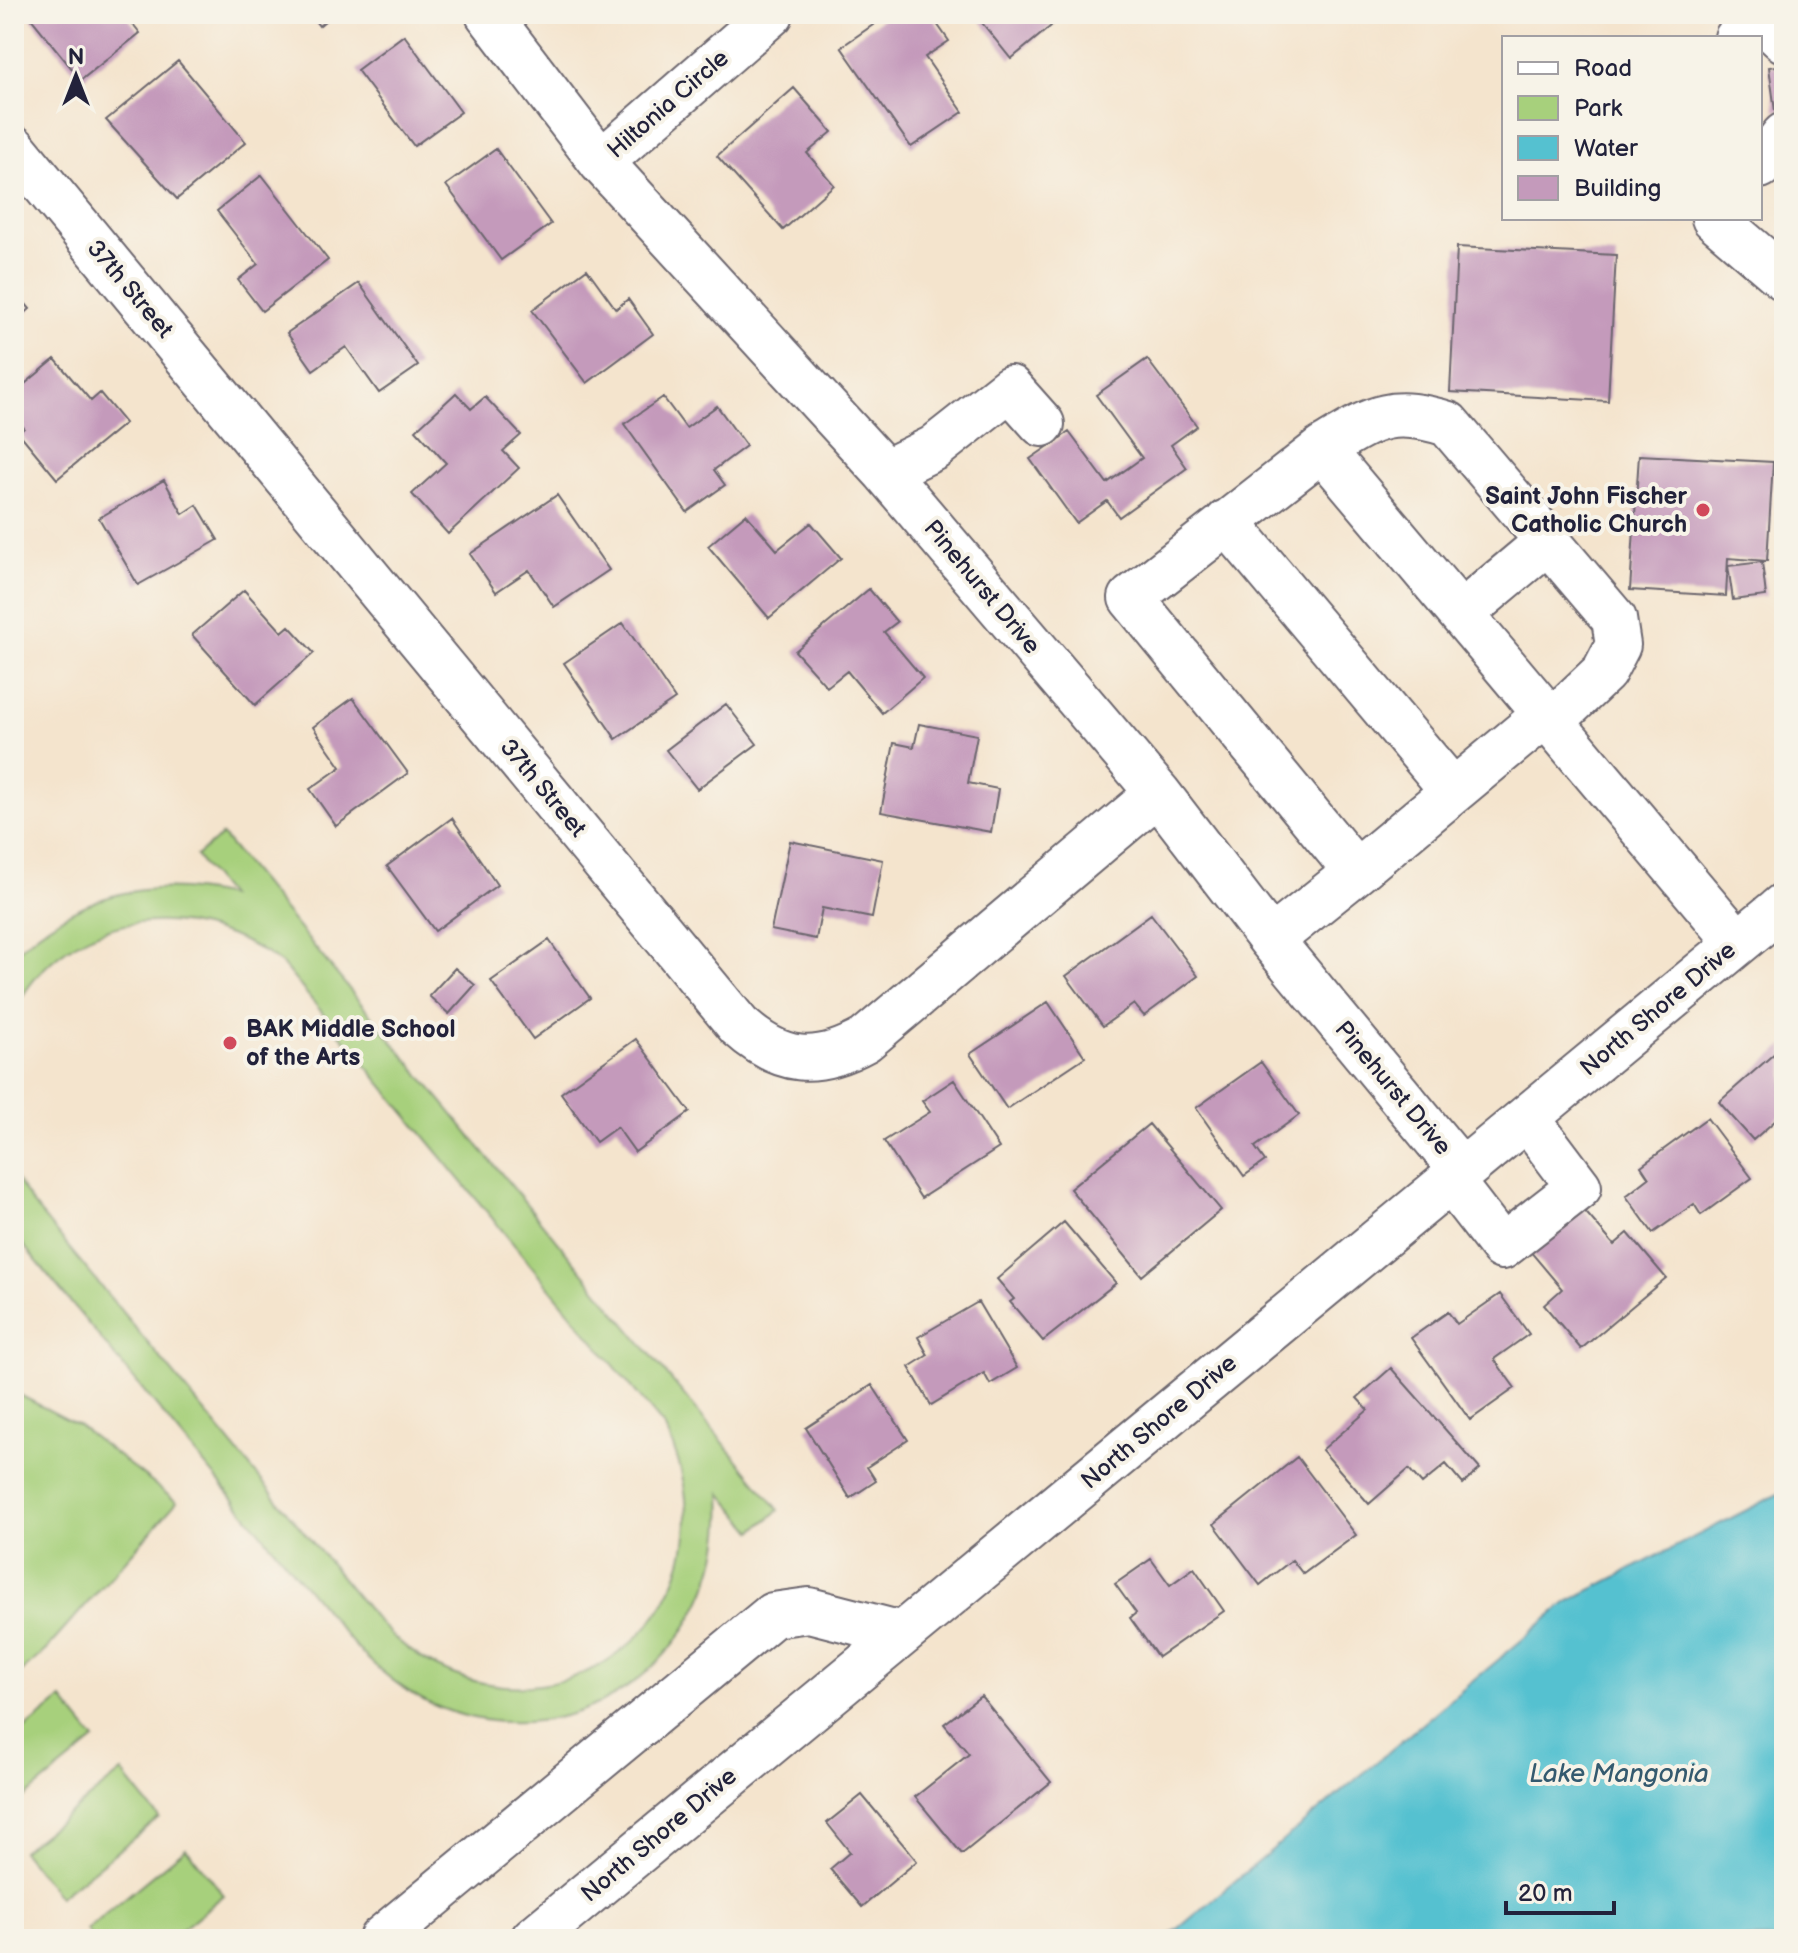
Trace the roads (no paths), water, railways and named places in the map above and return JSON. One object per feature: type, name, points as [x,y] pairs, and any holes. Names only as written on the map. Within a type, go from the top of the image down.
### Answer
[{"type":"street","name":"Pinehurst Drive","points":[[488,14],[601,162],[885,472],[1158,793],[1456,1176],[1502,1247],[1579,1187],[1527,1118]]},
{"type":"street","name":"Hiltonia Circle","points":[[601,162],[771,14]]},
{"type":"street","points":[[1739,36],[1756,15],[1784,40]]},
{"type":"street","points":[[1762,163],[1784,135]]},
{"type":"street","name":"37th Street","points":[[14,148],[739,1026],[760,1045],[785,1055],[813,1059],[840,1054],[865,1040],[1158,793]]},
{"type":"street","points":[[1718,220],[1784,278]]},
{"type":"street","points":[[885,472],[934,448],[1010,388],[1042,424]]},
{"type":"street","points":[[1271,940],[1356,872],[1453,791],[1604,672],[1618,645],[1614,619],[1448,424],[1415,413],[1375,418],[1322,449],[1131,598],[1356,872]]},
{"type":"street","points":[[1322,449],[1738,943]]},
{"type":"street","points":[[1227,522],[1453,791]]},
{"type":"street","points":[[1461,614],[1548,541]]},
{"type":"street","name":"North Shore Drive","points":[[533,1939],[1784,905]]},
{"type":"street","points":[[381,1939],[773,1615],[809,1610],[902,1634]]},
{"type":"water","name":"Lake Mangonia","points":[[1784,1491],[1784,1939],[1166,1939],[1567,1602]]},
{"type":"place","name":"Saint John Fischer Catholic Church","points":[[1703,510]]},
{"type":"place","name":"BAK Middle School of the Arts","points":[[230,1043]]}]
